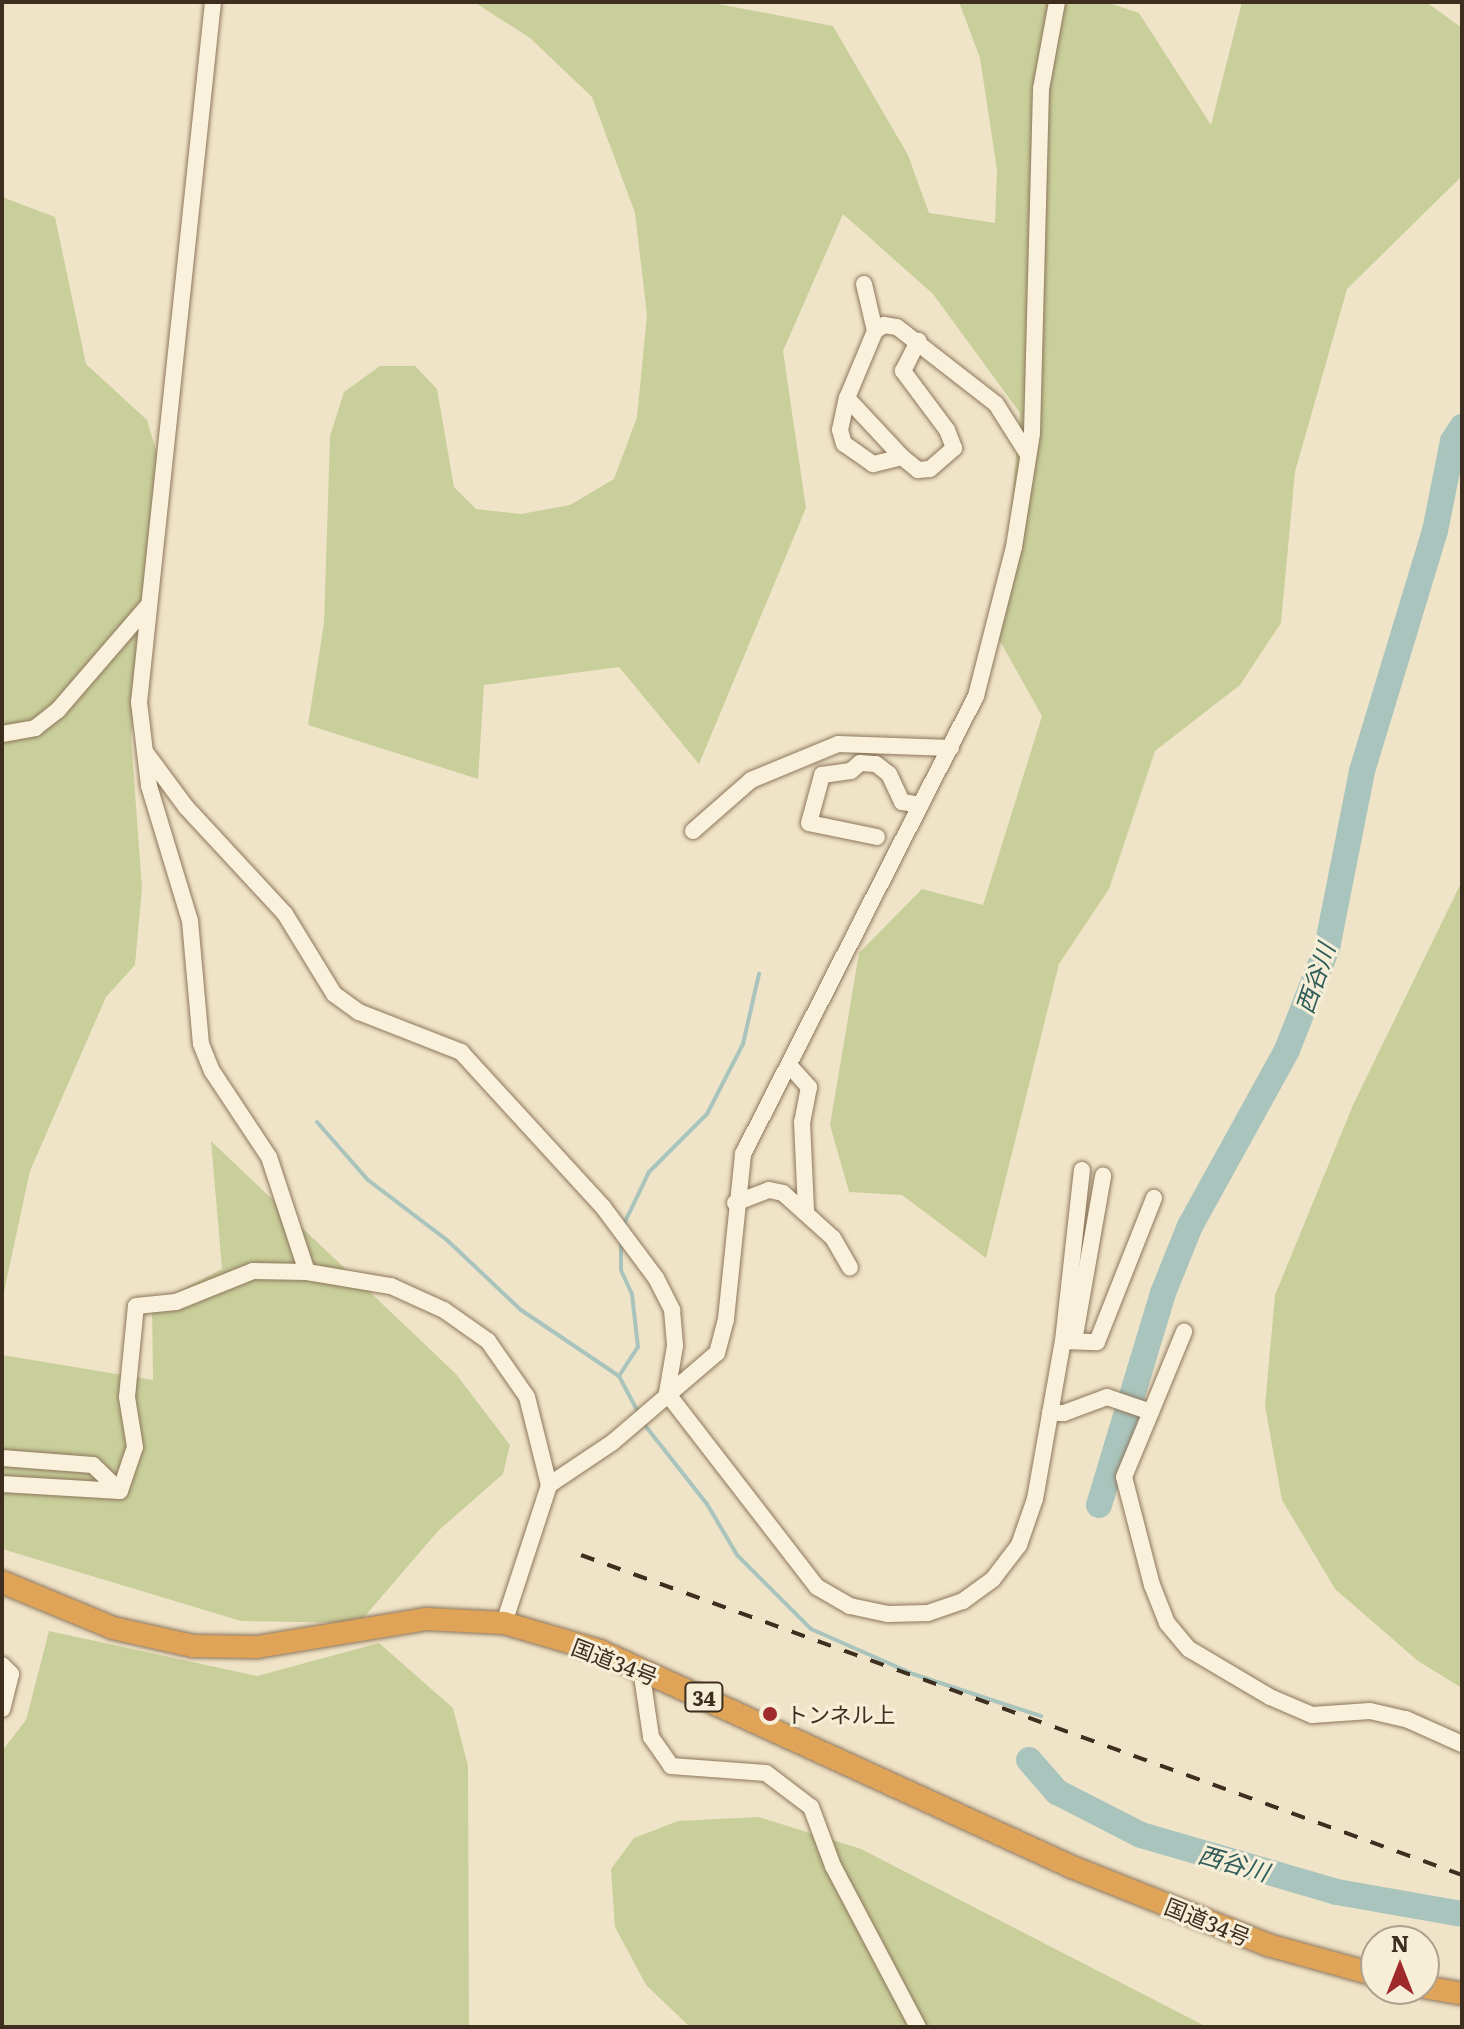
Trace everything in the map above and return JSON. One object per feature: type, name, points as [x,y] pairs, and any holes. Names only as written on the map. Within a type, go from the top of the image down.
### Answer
[{"type":"highway","name":"国道34号","points":[[2,1582],[113,1628],[193,1646],[304,1642],[426,1619],[504,1623],[641,1669],[1072,1867],[1268,1945],[1360,1971]]},
{"type":"highway","points":[[1440,1990],[1462,1994]]},
{"type":"street","points":[[213,2],[139,702],[149,786],[190,921],[201,1044],[212,1071],[269,1157],[307,1272]]},
{"type":"street","points":[[549,1485],[613,1442],[717,1353],[726,1319],[735,1203],[743,1154],[976,696],[1014,547],[1027,453],[1035,381],[1041,89],[1057,2]]},
{"type":"street","points":[[864,284],[875,331]]},
{"type":"street","points":[[902,457],[873,464],[844,444],[842,408],[875,331],[884,325],[897,327],[918,341],[996,404],[1027,453]]},
{"type":"street","points":[[842,408],[918,470],[930,469],[954,448],[947,430],[903,371],[918,341]]},
{"type":"street","points":[[2,734],[35,728],[58,710],[147,607]]},
{"type":"street","points":[[693,831],[751,780],[838,744],[951,748]]},
{"type":"street","points":[[145,752],[186,807],[285,914],[334,994],[359,1012],[461,1052],[603,1207],[656,1278],[672,1310],[675,1346],[667,1393]]},
{"type":"street","points":[[877,837],[809,823],[822,775],[851,771],[860,763],[876,764],[889,774],[902,802],[921,805]]},
{"type":"street","points":[[789,1065],[809,1087],[802,1122],[806,1211]]},
{"type":"street","points":[[1069,1341],[1082,1170]]},
{"type":"street","points":[[667,1393],[687,1414],[785,1552],[817,1587],[850,1606],[888,1614],[940,1609],[963,1601],[993,1579],[1019,1545],[1035,1499],[1050,1413],[1069,1341],[1103,1176]]},
{"type":"street","points":[[735,1203],[769,1190],[783,1193],[806,1211],[850,1267]]},
{"type":"street","points":[[1069,1341],[1097,1342],[1154,1198]]},
{"type":"street","points":[[120,1491],[135,1447],[127,1397],[136,1306],[176,1302],[253,1271],[307,1272],[391,1286],[444,1310],[488,1341],[527,1397],[549,1485],[504,1623]]},
{"type":"street","points":[[1184,1332],[1147,1411],[1124,1477],[1152,1585],[1167,1623],[1189,1649],[1232,1670],[1270,1697],[1312,1715],[1370,1711],[1406,1719],[1462,1744]]},
{"type":"street","points":[[1050,1413],[1064,1413],[1107,1397],[1147,1411]]},
{"type":"street","points":[[2,1458],[93,1465],[120,1491]]},
{"type":"street","points":[[2,1484],[120,1491]]},
{"type":"street","points":[[2,1665],[11,1674],[2,1709]]},
{"type":"street","points":[[641,1669],[651,1737],[671,1766],[766,1773],[811,1807],[833,1866],[918,2027]]},
{"type":"green space","points":[[474,2],[708,2],[833,26],[908,155],[929,213],[995,223],[997,170],[980,58],[959,2],[1106,2],[1139,13],[1211,125],[1242,2],[1426,2],[1462,28],[1462,176],[1347,289],[1295,472],[1281,623],[1240,685],[1155,751],[1109,889],[1059,964],[986,1258],[902,1195],[849,1192],[830,1125],[859,953],[922,889],[983,905],[1042,716],[991,625],[1010,523],[1020,413],[933,294],[843,214],[783,351],[806,508],[699,764],[619,667],[484,685],[478,779],[308,725],[324,623],[330,436],[344,392],[380,366],[415,366],[437,389],[454,487],[476,509],[521,514],[570,505],[614,479],[637,417],[647,315],[635,213],[592,97],[530,38]]},
{"type":"green space","points":[[2,197],[55,217],[86,364],[147,420],[168,490],[148,593],[131,737],[142,888],[135,965],[106,997],[30,1171],[2,1301]]},
{"type":"green space","points":[[1462,881],[1462,1688],[1418,1661],[1335,1589],[1282,1500],[1265,1406],[1275,1295],[1353,1105]]},
{"type":"green space","points":[[211,1141],[456,1374],[510,1445],[503,1474],[438,1531],[359,1623],[241,1621],[2,1549],[2,1355],[153,1380],[152,1305],[222,1269]]},
{"type":"green space","points":[[49,1631],[257,1676],[379,1643],[453,1708],[468,1766],[469,2027],[2,2027],[2,1751],[26,1720]]},
{"type":"green space","points":[[759,1817],[861,1849],[1207,2027],[690,2027],[646,1985],[615,1927],[611,1869],[634,1838],[678,1821]]},
{"type":"waterway","name":"西谷川","points":[[1099,1505],[1163,1293],[1190,1226],[1287,1050],[1327,948],[1362,771],[1435,531],[1453,441],[1462,427]]},
{"type":"waterway","points":[[623,1226],[649,1172],[707,1114],[743,1044],[759,974]]},
{"type":"waterway","points":[[317,1122],[368,1180],[448,1241],[521,1310],[619,1376],[638,1412]]},
{"type":"waterway","points":[[619,1376],[638,1347],[632,1294],[621,1270],[621,1242]]},
{"type":"waterway","points":[[644,1424],[707,1504],[737,1555],[811,1629],[913,1674],[1041,1716]]},
{"type":"waterway","name":"西谷川","points":[[1029,1760],[1057,1792],[1141,1835],[1337,1892],[1462,1914]]},
{"type":"railway","points":[[581,1555],[1462,1875]]},
{"type":"place","name":"トンネル上","points":[[770,1714]]}]
